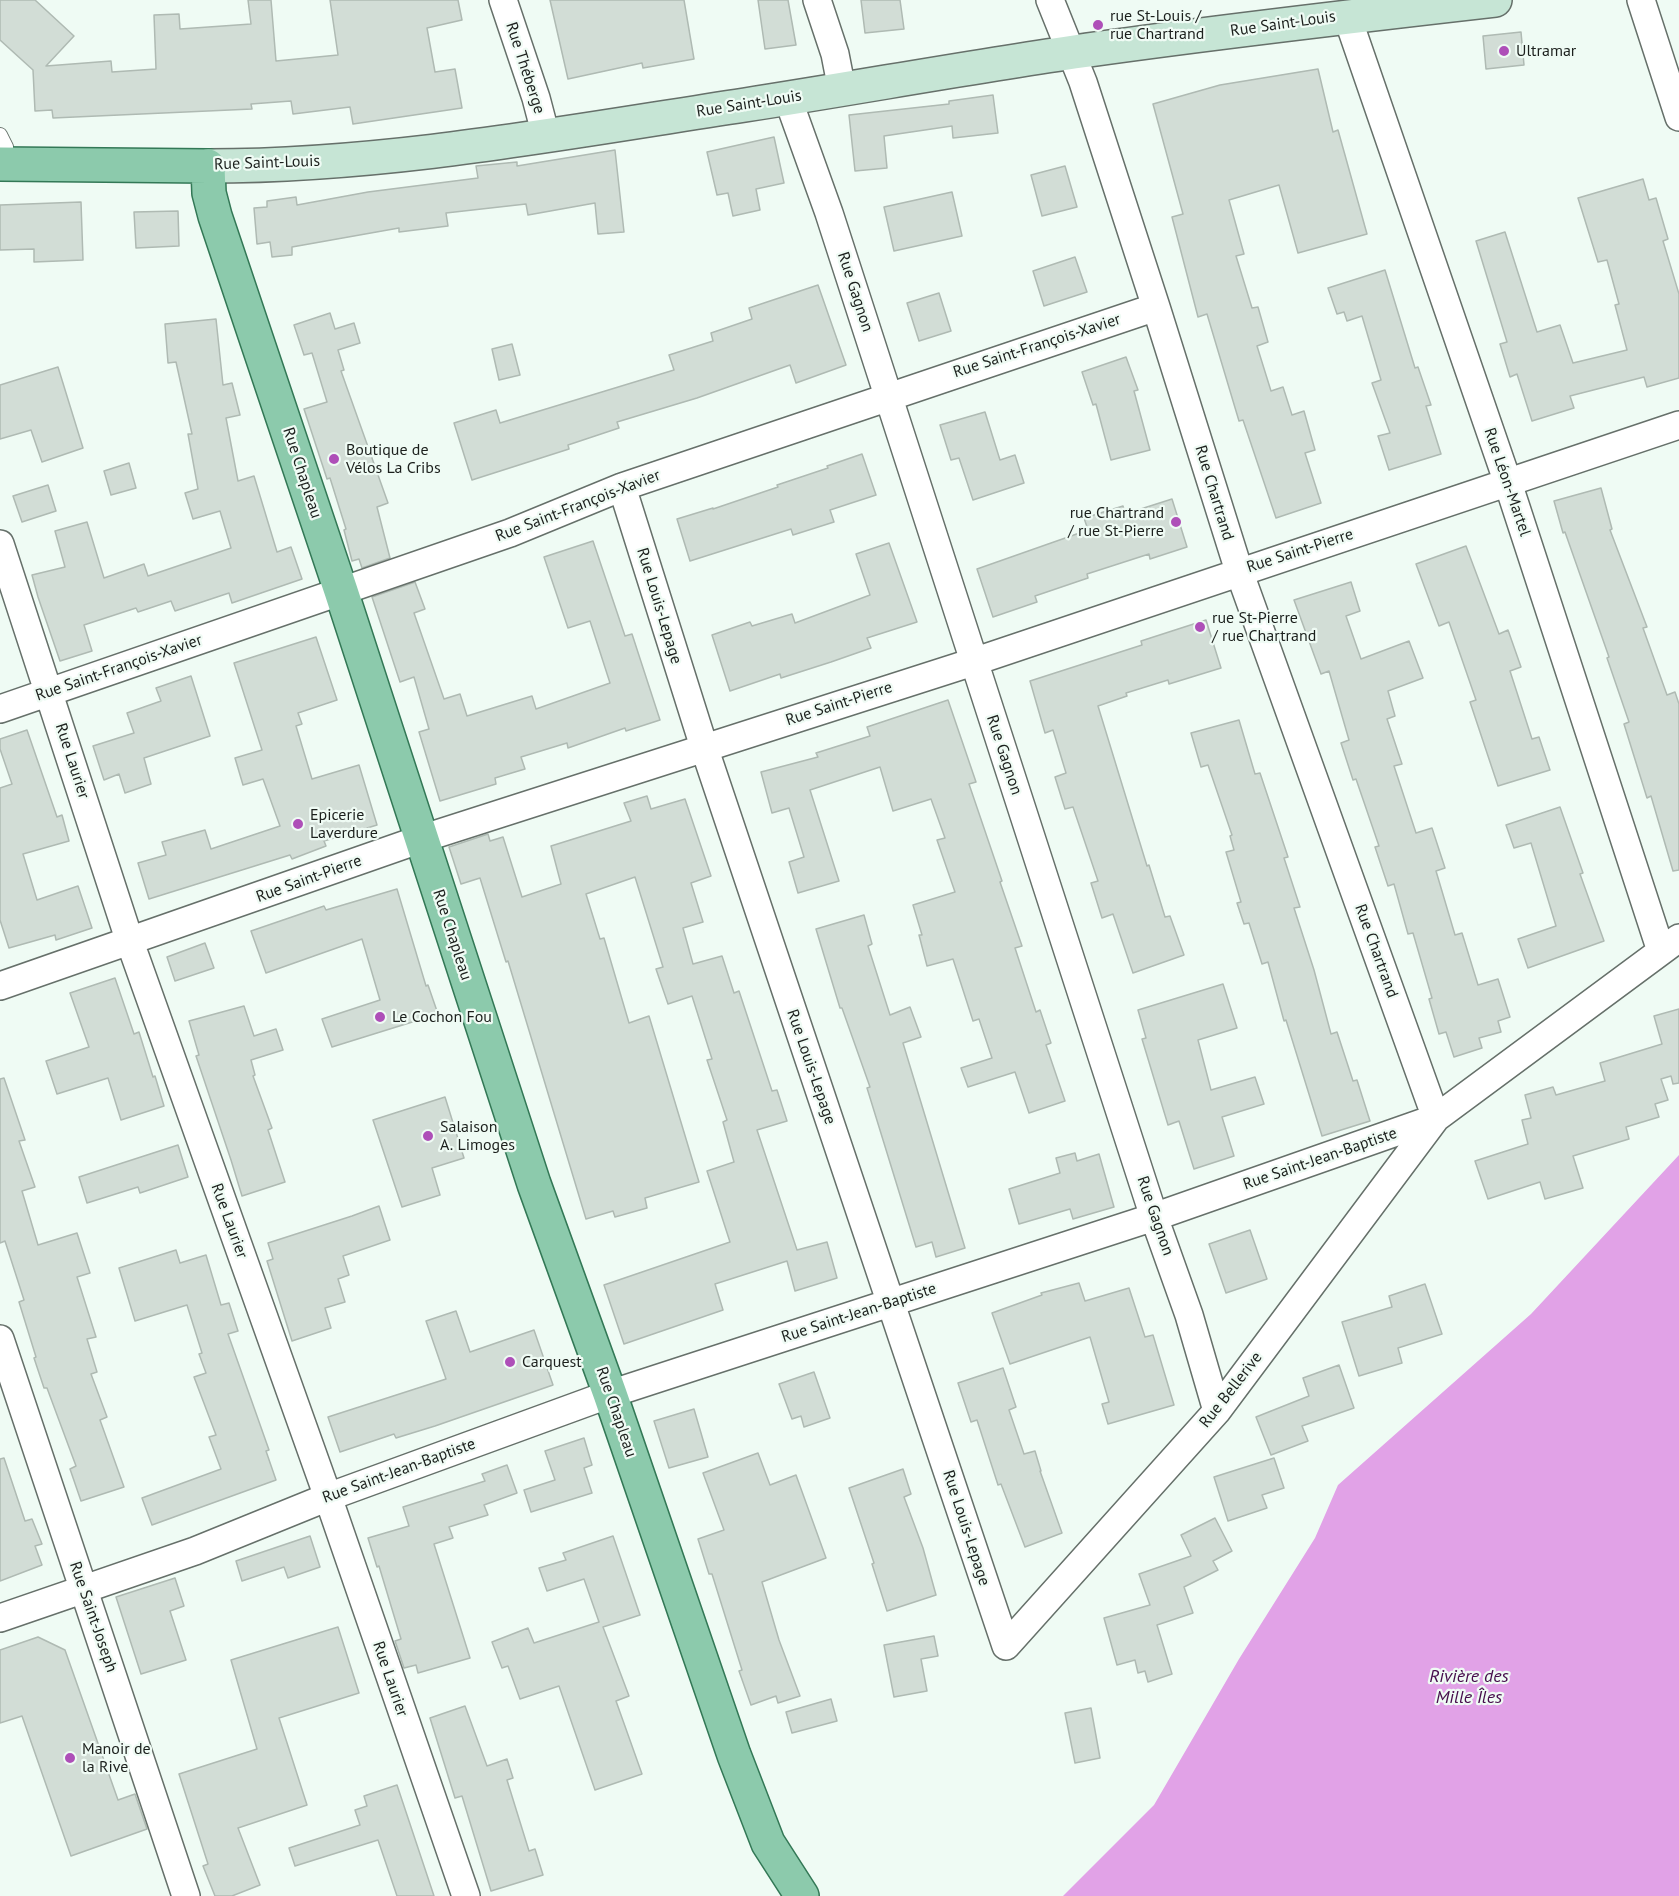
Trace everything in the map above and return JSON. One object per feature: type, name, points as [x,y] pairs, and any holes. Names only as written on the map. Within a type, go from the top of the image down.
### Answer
[{"type":"main road","name":"Rue Saint-Louis","points":[[2,154],[208,166],[394,157],[788,99],[1070,53],[1347,16],[1495,0]]},
{"type":"main road","name":"Rue Chapleau","points":[[208,166],[209,193],[215,216],[341,591],[534,1184],[610,1394],[734,1755],[773,1852],[802,1896]]},
{"type":"street","name":"Rue Théberge","points":[[503,0],[537,98],[546,136]]},
{"type":"street","points":[[817,0],[835,54],[842,90]]},
{"type":"street","name":"Rue Chartrand","points":[[1050,0],[1083,82],[1239,571],[1436,1118]]},
{"type":"street","points":[[1641,0],[1679,117]]},
{"type":"street","name":"Rue Léon-Martel","points":[[1347,16],[1670,945]]},
{"type":"street","name":"Rue Gagnon","points":[[788,99],[829,213],[1154,1217],[1189,1316],[1217,1411]]},
{"type":"street","name":"Rue Saint-François-Xavier","points":[[0,709],[510,533],[622,487],[1156,307]]},
{"type":"street","name":"Rue Saint-Pierre","points":[[0,987],[421,839],[973,662],[1679,425]]},
{"type":"street","name":"Rue Louis-Lepage","points":[[622,487],[704,747],[1006,1646]]},
{"type":"street","name":"Rue Laurier","points":[[0,543],[130,942],[328,1497],[466,1896]]},
{"type":"street","name":"Rue Saint-Jean-Baptiste","points":[[0,1618],[195,1551],[328,1497],[610,1394],[1154,1217],[1436,1118],[1670,945]]},
{"type":"street","name":"Rue Bellerive","points":[[1006,1646],[1217,1411],[1436,1118]]},
{"type":"street","name":"Rue Saint-Joseph","points":[[0,1338],[186,1896]]},
{"type":"water","name":"Rivière des Mille Îles","points":[[1679,1155],[1679,1896],[1063,1896],[1154,1805],[1239,1659],[1315,1538],[1338,1485],[1531,1314]]},
{"type":"building","points":[[0,0],[35,0],[74,36],[46,66],[111,61],[112,72],[156,69],[154,15],[179,14],[180,29],[251,24],[248,0],[271,0],[276,61],[338,55],[330,0],[458,0],[462,20],[427,28],[435,72],[455,69],[462,108],[353,124],[350,107],[293,114],[291,101],[251,104],[252,109],[53,118],[52,110],[35,111],[33,70],[0,40]]},
{"type":"building","points":[[550,0],[684,0],[694,59],[643,68],[642,63],[568,79]]},
{"type":"building","points":[[758,0],[788,0],[796,45],[765,49]]},
{"type":"building","points":[[861,0],[900,0],[904,29],[865,33]]},
{"type":"building","points":[[1521,32],[1524,65],[1486,69],[1483,36]]},
{"type":"building","points":[[1318,69],[1333,132],[1338,130],[1367,234],[1298,253],[1279,185],[1229,200],[1244,254],[1236,256],[1252,308],[1258,307],[1268,342],[1257,346],[1271,391],[1283,387],[1292,415],[1304,411],[1315,450],[1305,453],[1321,503],[1276,518],[1243,420],[1239,421],[1207,314],[1198,317],[1172,217],[1183,214],[1153,104],[1220,85]]},
{"type":"building","points":[[993,95],[998,133],[953,138],[952,126],[884,136],[887,168],[855,171],[849,115],[949,104],[949,101]]},
{"type":"building","points":[[774,137],[784,183],[756,189],[760,210],[733,216],[728,193],[717,195],[707,152]]},
{"type":"building","points":[[615,150],[624,232],[598,234],[595,203],[528,215],[526,204],[446,213],[448,226],[399,232],[399,228],[292,247],[292,255],[272,257],[270,242],[257,244],[254,208],[267,207],[267,201],[296,197],[297,205],[368,192],[478,178],[476,166],[517,162],[517,166]]},
{"type":"building","points":[[1065,166],[1077,207],[1042,216],[1031,175]]},
{"type":"building","points":[[1643,179],[1649,200],[1656,198],[1668,239],[1663,241],[1679,294],[1679,378],[1647,387],[1644,377],[1570,396],[1574,408],[1532,421],[1517,374],[1510,377],[1500,344],[1507,342],[1476,241],[1505,232],[1537,332],[1560,325],[1573,363],[1627,350],[1615,305],[1619,304],[1607,260],[1598,262],[1578,198]]},
{"type":"building","points":[[952,192],[962,236],[894,251],[884,207]]},
{"type":"building","points":[[81,202],[83,260],[34,262],[34,249],[0,250],[0,205]]},
{"type":"building","points":[[178,211],[179,246],[136,248],[134,212]]},
{"type":"building","points":[[1075,257],[1087,292],[1044,306],[1033,271]]},
{"type":"building","points":[[1385,270],[1415,368],[1418,367],[1431,405],[1426,406],[1441,454],[1389,470],[1378,436],[1390,433],[1372,383],[1381,380],[1362,316],[1347,321],[1344,312],[1337,314],[1328,288]]},
{"type":"building","points":[[818,285],[846,365],[796,383],[790,365],[697,398],[617,422],[619,428],[568,445],[569,449],[472,480],[454,423],[496,410],[500,423],[674,370],[669,355],[713,341],[711,333],[752,319],[749,308]]},
{"type":"building","points":[[939,293],[951,331],[919,341],[907,303]]},
{"type":"building","points":[[330,313],[335,329],[354,323],[360,343],[338,350],[344,370],[341,371],[388,503],[377,507],[390,558],[362,568],[359,559],[352,561],[344,530],[346,529],[330,478],[327,479],[304,409],[327,402],[312,353],[304,355],[294,325]]},
{"type":"building","points":[[216,319],[223,385],[232,383],[240,415],[226,418],[238,481],[254,476],[277,552],[291,547],[302,579],[232,603],[229,593],[175,611],[171,601],[138,612],[136,608],[84,625],[92,651],[60,661],[32,575],[65,567],[55,531],[87,522],[104,578],[144,564],[148,576],[231,548],[220,511],[193,519],[185,493],[198,489],[188,434],[192,434],[176,362],[168,363],[165,324]]},
{"type":"building","points":[[512,344],[520,375],[499,380],[492,349]]},
{"type":"building","points":[[1126,357],[1138,390],[1134,391],[1150,450],[1111,460],[1096,404],[1093,405],[1082,372]]},
{"type":"building","points":[[58,367],[83,448],[42,462],[31,430],[0,439],[0,385]]},
{"type":"building","points":[[985,412],[1000,460],[1015,455],[1024,483],[973,500],[959,458],[951,460],[940,425]]},
{"type":"building","points":[[862,454],[876,495],[830,510],[834,522],[793,535],[791,529],[690,561],[677,519],[778,487],[777,485]]},
{"type":"building","points":[[129,463],[136,488],[111,495],[104,471]]},
{"type":"building","points":[[48,485],[56,511],[22,522],[13,496]]},
{"type":"building","points":[[1601,488],[1612,529],[1610,530],[1647,627],[1643,628],[1667,695],[1675,692],[1679,704],[1679,870],[1673,871],[1651,796],[1647,798],[1624,724],[1629,722],[1607,658],[1609,657],[1565,532],[1563,533],[1554,501]]},
{"type":"building","points":[[1172,499],[1187,547],[1150,559],[1149,554],[1087,574],[1088,578],[1035,596],[1037,602],[993,617],[977,569],[1088,530],[1084,518],[1123,506],[1125,514]]},
{"type":"building","points":[[593,541],[625,636],[632,634],[660,720],[626,731],[625,728],[568,748],[567,743],[521,757],[525,769],[495,778],[496,784],[440,801],[419,732],[429,729],[414,677],[400,682],[372,597],[415,582],[425,609],[414,613],[444,699],[460,694],[467,716],[532,696],[536,709],[610,683],[590,621],[568,628],[544,557]]},
{"type":"building","points":[[889,543],[917,622],[867,638],[871,648],[781,678],[780,674],[730,691],[712,635],[750,622],[752,626],[792,614],[795,623],[870,595],[856,554]]},
{"type":"building","points":[[1466,546],[1499,634],[1508,630],[1521,667],[1510,671],[1532,739],[1539,737],[1550,770],[1498,786],[1470,702],[1476,700],[1449,622],[1439,626],[1416,564]]},
{"type":"building","points":[[1351,582],[1360,611],[1346,616],[1361,659],[1409,641],[1423,678],[1388,691],[1395,716],[1387,719],[1402,764],[1394,766],[1416,833],[1432,828],[1445,868],[1436,871],[1455,935],[1462,933],[1478,985],[1498,979],[1510,1017],[1498,1021],[1501,1032],[1479,1038],[1482,1048],[1454,1057],[1446,1032],[1439,1034],[1429,999],[1432,998],[1413,933],[1408,934],[1394,884],[1388,886],[1375,847],[1379,846],[1341,743],[1349,740],[1329,671],[1321,674],[1294,600]]},
{"type":"building","points":[[1206,620],[1221,668],[1169,684],[1168,680],[1126,693],[1127,696],[1098,706],[1147,866],[1149,865],[1165,917],[1170,916],[1184,955],[1133,973],[1113,914],[1102,918],[1091,883],[1098,881],[1073,807],[1065,809],[1055,777],[1066,773],[1053,730],[1045,733],[1030,681],[1142,645],[1141,641]]},
{"type":"building","points":[[316,637],[337,700],[298,713],[302,724],[296,726],[312,779],[359,765],[377,825],[324,841],[326,846],[292,859],[290,855],[149,899],[138,863],[166,855],[162,842],[205,830],[211,849],[280,826],[263,779],[243,785],[235,758],[262,750],[234,663]]},
{"type":"building","points":[[191,676],[210,736],[144,758],[151,784],[125,793],[119,774],[104,780],[93,746],[134,733],[127,713],[161,701],[156,688]]},
{"type":"building","points":[[948,700],[976,782],[969,784],[1022,946],[1015,948],[1036,1012],[1040,1010],[1051,1043],[1046,1045],[1065,1101],[1029,1113],[1015,1072],[968,1087],[961,1068],[992,1058],[979,1019],[973,1021],[953,959],[927,966],[919,935],[922,935],[913,905],[955,892],[937,840],[945,838],[931,799],[893,811],[880,767],[810,790],[839,881],[798,893],[789,862],[804,857],[789,808],[772,813],[761,772],[818,757],[816,753],[870,736],[867,727]]},
{"type":"building","points":[[1239,720],[1255,774],[1260,773],[1288,857],[1284,858],[1300,907],[1294,908],[1331,1034],[1337,1032],[1353,1081],[1357,1080],[1370,1121],[1322,1136],[1286,1020],[1284,1021],[1268,962],[1262,964],[1249,923],[1244,924],[1237,903],[1241,902],[1226,852],[1234,850],[1230,836],[1232,835],[1208,765],[1201,767],[1191,733]]},
{"type":"building","points":[[27,730],[57,817],[62,815],[69,841],[23,854],[37,900],[78,886],[92,928],[56,940],[55,935],[9,948],[0,920],[0,788],[12,784],[0,749],[0,739]]},
{"type":"building","points":[[647,796],[651,809],[685,799],[711,876],[691,883],[703,922],[683,928],[693,964],[722,956],[734,993],[739,991],[772,1091],[777,1090],[787,1121],[757,1130],[797,1250],[827,1242],[837,1278],[795,1291],[787,1261],[715,1284],[723,1310],[624,1344],[604,1285],[730,1242],[707,1171],[734,1162],[723,1122],[727,1120],[707,1060],[712,1059],[692,996],[668,1004],[656,969],[663,967],[635,877],[586,894],[600,939],[604,938],[629,1023],[649,1016],[699,1182],[645,1198],[647,1208],[615,1217],[613,1211],[586,1219],[508,961],[506,962],[480,878],[461,884],[449,847],[488,834],[490,841],[503,837],[522,897],[561,884],[551,846],[631,821],[624,803]]},
{"type":"building","points":[[1560,807],[1583,873],[1580,874],[1604,941],[1528,968],[1518,939],[1556,926],[1531,843],[1514,848],[1506,825]]},
{"type":"building","points":[[397,889],[426,986],[428,985],[438,1014],[332,1047],[322,1019],[380,1000],[362,939],[266,973],[251,931],[324,906],[326,910]]},
{"type":"building","points":[[864,915],[872,944],[868,946],[890,1015],[910,1007],[921,1037],[903,1043],[965,1248],[936,1257],[932,1242],[916,1247],[867,1088],[870,1087],[842,1008],[840,1008],[816,929]]},
{"type":"building","points":[[205,943],[214,968],[175,981],[167,957]]},
{"type":"building","points":[[115,978],[134,1034],[139,1032],[164,1106],[121,1120],[108,1078],[57,1094],[46,1061],[89,1047],[70,993]]},
{"type":"building","points":[[1223,984],[1237,1028],[1198,1040],[1211,1090],[1255,1077],[1264,1104],[1222,1117],[1234,1156],[1194,1169],[1179,1121],[1168,1125],[1142,1039],[1146,1038],[1138,1010]]},
{"type":"building","points":[[244,1006],[254,1036],[276,1029],[283,1050],[251,1060],[255,1075],[253,1076],[272,1128],[268,1130],[285,1182],[242,1196],[196,1056],[199,1055],[189,1021]]},
{"type":"building","points":[[1679,1009],[1679,1083],[1673,1084],[1671,1076],[1661,1079],[1668,1100],[1655,1104],[1659,1117],[1626,1127],[1629,1139],[1573,1156],[1583,1188],[1545,1199],[1540,1182],[1488,1199],[1475,1161],[1528,1144],[1522,1120],[1531,1118],[1525,1095],[1553,1087],[1556,1095],[1605,1081],[1600,1063],[1662,1044],[1654,1016]]},
{"type":"building","points":[[4,1078],[25,1140],[19,1141],[35,1187],[22,1191],[38,1245],[77,1233],[90,1273],[77,1277],[96,1337],[87,1339],[97,1372],[91,1374],[107,1417],[100,1420],[124,1487],[81,1501],[70,1469],[76,1466],[34,1358],[36,1357],[19,1302],[24,1300],[5,1241],[0,1243],[0,1079]]},
{"type":"building","points":[[445,1097],[464,1158],[432,1168],[440,1195],[402,1207],[373,1120]]},
{"type":"building","points":[[178,1145],[188,1177],[140,1193],[138,1187],[87,1203],[79,1177]]},
{"type":"building","points":[[1075,1153],[1077,1161],[1099,1154],[1114,1207],[1073,1219],[1070,1209],[1019,1224],[1009,1189],[1060,1173],[1056,1158]]},
{"type":"building","points":[[379,1206],[390,1240],[343,1256],[349,1275],[338,1279],[345,1302],[325,1308],[331,1328],[292,1341],[267,1261],[273,1259],[268,1243]]},
{"type":"building","points":[[1250,1230],[1267,1279],[1226,1293],[1209,1244]]},
{"type":"building","points":[[176,1250],[180,1263],[206,1255],[221,1305],[229,1303],[238,1331],[228,1334],[269,1450],[266,1451],[276,1480],[152,1525],[142,1498],[221,1469],[209,1437],[216,1435],[194,1377],[206,1373],[187,1305],[135,1321],[119,1268]]},
{"type":"building","points":[[1079,1283],[1085,1301],[1129,1288],[1145,1337],[1153,1335],[1174,1405],[1108,1424],[1102,1404],[1109,1402],[1090,1337],[1010,1364],[992,1313],[1042,1295],[1041,1293]]},
{"type":"building","points":[[1425,1284],[1442,1334],[1398,1348],[1402,1363],[1359,1376],[1342,1322],[1392,1307],[1389,1296]]},
{"type":"building","points":[[456,1311],[470,1352],[534,1330],[553,1385],[435,1426],[396,1438],[394,1434],[340,1452],[328,1417],[446,1379],[426,1321]]},
{"type":"building","points":[[1339,1365],[1354,1408],[1302,1426],[1308,1441],[1271,1455],[1256,1417],[1309,1396],[1303,1378]]},
{"type":"building","points":[[1003,1368],[1016,1407],[1009,1410],[1024,1454],[1035,1451],[1062,1533],[1025,1547],[1001,1484],[998,1485],[977,1420],[971,1422],[958,1383]]},
{"type":"building","points":[[814,1372],[830,1418],[804,1427],[801,1416],[792,1419],[779,1384]]},
{"type":"building","points":[[694,1409],[708,1457],[669,1468],[654,1421]]},
{"type":"building","points":[[584,1438],[592,1465],[584,1468],[592,1493],[531,1512],[524,1490],[555,1480],[545,1451]]},
{"type":"building","points":[[758,1453],[770,1485],[796,1475],[826,1558],[762,1582],[779,1640],[800,1696],[778,1703],[776,1696],[751,1705],[712,1574],[709,1574],[698,1539],[724,1530],[703,1473]]},
{"type":"building","points":[[4,1458],[25,1521],[32,1519],[42,1544],[35,1546],[42,1565],[0,1581],[0,1459]]},
{"type":"building","points":[[1274,1458],[1284,1488],[1262,1495],[1267,1508],[1228,1521],[1214,1477]]},
{"type":"building","points":[[507,1465],[517,1493],[484,1505],[488,1515],[449,1527],[453,1538],[434,1544],[470,1658],[418,1673],[416,1665],[404,1668],[395,1641],[401,1639],[368,1538],[409,1526],[403,1507],[485,1481],[482,1474]]},
{"type":"building","points":[[903,1469],[911,1494],[904,1497],[923,1548],[936,1595],[887,1611],[849,1488]]},
{"type":"building","points":[[1215,1518],[1232,1551],[1213,1561],[1218,1570],[1184,1587],[1193,1613],[1157,1625],[1172,1674],[1148,1682],[1145,1671],[1138,1673],[1135,1660],[1117,1665],[1104,1618],[1150,1605],[1139,1574],[1191,1556],[1181,1535]]},
{"type":"building","points":[[310,1536],[320,1567],[288,1578],[284,1567],[242,1581],[236,1561]]},
{"type":"building","points":[[613,1536],[640,1615],[603,1627],[629,1696],[616,1701],[642,1774],[595,1790],[559,1686],[520,1699],[508,1666],[502,1668],[492,1642],[528,1628],[534,1643],[599,1622],[584,1579],[547,1591],[539,1568],[566,1560],[563,1553]]},
{"type":"building","points":[[175,1578],[184,1606],[170,1611],[186,1660],[141,1674],[116,1597]]},
{"type":"building","points":[[338,1627],[359,1693],[279,1718],[307,1805],[238,1828],[260,1885],[232,1896],[215,1896],[203,1866],[208,1864],[179,1774],[257,1749],[231,1660]]},
{"type":"building","points":[[934,1636],[938,1656],[921,1659],[927,1691],[894,1697],[884,1645]]},
{"type":"building","name":"Manoir de la Rive","points":[[38,1637],[65,1650],[118,1800],[135,1794],[147,1829],[71,1856],[22,1716],[0,1723],[0,1650]]},
{"type":"building","points":[[831,1699],[837,1721],[792,1733],[786,1712]]},
{"type":"building","points":[[465,1706],[487,1766],[507,1759],[513,1778],[507,1780],[529,1851],[535,1849],[543,1875],[491,1891],[462,1796],[455,1798],[430,1718]]},
{"type":"building","points":[[1091,1708],[1100,1758],[1075,1763],[1065,1713]]},
{"type":"building","points":[[397,1785],[434,1896],[397,1896],[378,1840],[295,1866],[289,1848],[360,1825],[355,1810],[367,1806],[364,1796]]},
{"type":"place","name":"rue St-Louis / rue Chartrand","points":[[1098,25]]},
{"type":"place","name":"Ultramar","points":[[1504,51]]},
{"type":"place","name":"Boutique de Vélos La Cribs","points":[[334,459]]},
{"type":"place","name":"rue Chartrand / rue St-Pierre","points":[[1176,522]]},
{"type":"place","name":"rue St-Pierre / rue Chartrand","points":[[1200,627]]},
{"type":"place","name":"Epicerie Laverdure","points":[[298,824]]},
{"type":"place","name":"Le Cochon Fou","points":[[380,1017]]},
{"type":"place","name":"Salaison A. Limoges","points":[[428,1136]]},
{"type":"place","name":"Carquest","points":[[510,1362]]},
{"type":"place","name":"Manoir de la Rive","points":[[70,1758]]}]
